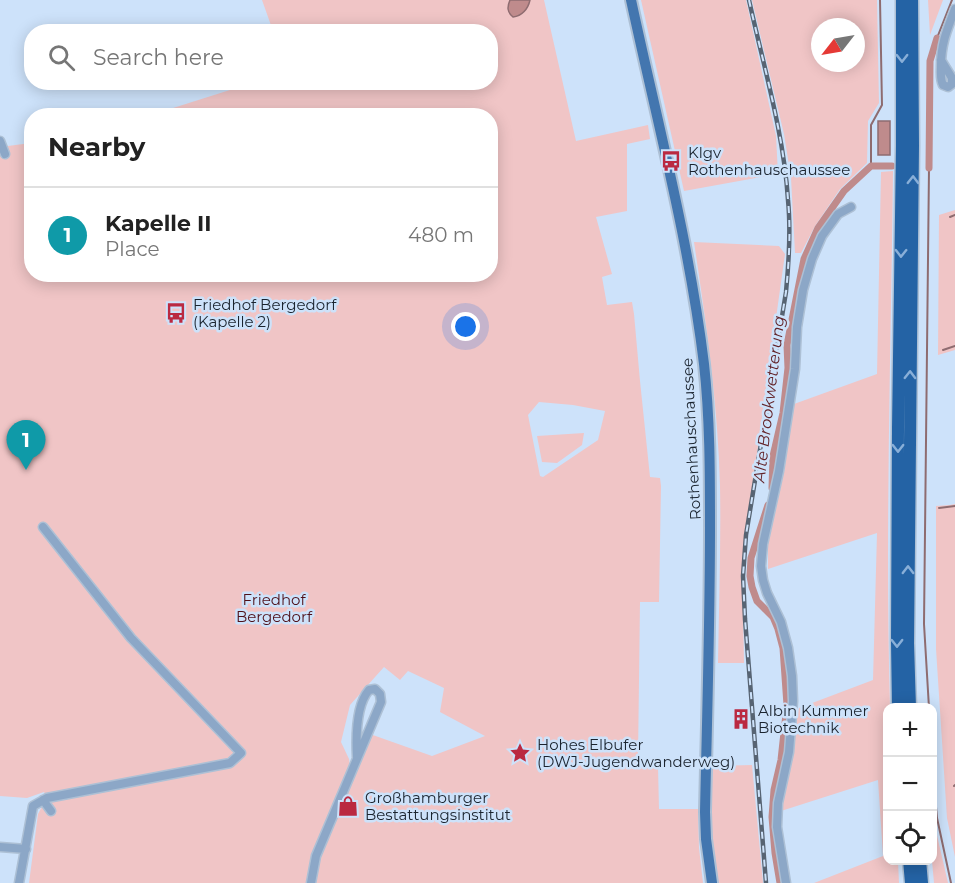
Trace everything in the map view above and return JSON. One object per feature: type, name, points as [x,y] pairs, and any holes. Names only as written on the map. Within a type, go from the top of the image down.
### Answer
[{"type":"highway","points":[[898,703],[902,0]]},
{"type":"highway","points":[[910,703],[908,643],[913,146],[912,0]]},
{"type":"highway","points":[[906,883],[912,865]]},
{"type":"highway","points":[[911,883],[913,865]]},
{"type":"highway","points":[[914,865],[922,883]]},
{"type":"main road","name":"Rothenhauschaussee","points":[[631,0],[683,232],[704,365],[710,494],[705,812],[712,883]]},
{"type":"street","points":[[941,60],[943,41],[955,9]]},
{"type":"street","points":[[0,141],[5,154]]},
{"type":"street","points":[[786,883],[777,827],[778,803],[791,735],[792,676],[781,622],[763,580],[761,566],[763,544],[779,471],[792,392],[797,327],[803,290],[822,236],[838,214],[851,207]]},
{"type":"street","points":[[19,883],[33,806],[43,800],[89,789],[230,763],[241,753],[131,638],[43,527]]},
{"type":"street","points":[[311,883],[316,856],[381,702],[380,694],[375,689],[369,690],[363,700],[356,739],[357,757]]},
{"type":"street","points":[[43,800],[51,811]]},
{"type":"street","points":[[0,847],[26,849]]},
{"type":"green space","name":"Friedhof Bergedorf","points":[[262,0],[544,0],[576,141],[648,125],[650,139],[627,144],[627,211],[596,217],[612,274],[602,277],[607,305],[632,302],[650,477],[660,478],[661,486],[659,602],[640,602],[638,757],[658,767],[659,809],[698,809],[703,883],[314,883],[320,855],[370,734],[432,756],[485,736],[440,712],[444,688],[408,671],[400,680],[384,667],[350,705],[341,742],[350,766],[307,883],[29,883],[38,814],[48,800],[44,792],[27,798],[0,796],[0,147],[24,144],[24,282],[498,282],[498,108],[173,108],[230,90],[498,90],[498,24],[271,24]],"holes":[[[539,402],[605,411],[598,440],[543,477],[540,476],[528,415]]]},
{"type":"green space","points":[[641,0],[746,0],[776,136],[778,174],[684,191]]},
{"type":"green space","points":[[752,0],[877,0],[879,103],[868,121],[867,163],[840,189],[815,226],[801,253],[795,253],[791,178],[784,134]]},
{"type":"green space","points":[[928,0],[943,0],[930,35]]},
{"type":"green space","points":[[893,171],[888,506],[890,703],[883,703],[883,856],[878,780],[781,811],[781,791],[799,708],[873,680],[877,533],[768,569],[768,544],[784,472],[794,404],[877,374],[881,172]]},
{"type":"green space","points":[[955,210],[955,350],[938,355],[939,215]]},
{"type":"green space","points":[[694,242],[779,246],[785,254],[742,560],[744,663],[718,663],[719,455],[711,363]]},
{"type":"green space","points":[[584,433],[582,445],[557,463],[542,462],[537,436]]},
{"type":"green space","points":[[955,504],[955,857],[947,818],[936,649],[936,506]]},
{"type":"green space","points":[[752,765],[763,883],[716,883],[710,813],[713,766]]},
{"type":"green space","points":[[937,835],[948,883],[934,883],[932,865],[937,865]]},
{"type":"green space","points":[[883,856],[883,865],[898,865],[899,883],[814,883]]},
{"type":"shaded area","points":[[510,0],[530,0],[524,12],[513,17],[508,9]]},
{"type":"shaded area","points":[[878,121],[890,121],[890,155],[878,155]]},
{"type":"waterway","points":[[871,166],[871,125],[882,105],[880,0]]},
{"type":"waterway","points":[[937,38],[952,0]]},
{"type":"waterway","points":[[929,168],[930,61],[937,38]]},
{"type":"waterway","name":"Alte Brookwetterung","points":[[772,488],[773,456],[783,413],[788,368],[787,345],[804,259],[818,228],[844,191],[871,166],[892,166]]},
{"type":"waterway","points":[[929,168],[924,624],[929,703]]},
{"type":"waterway","points":[[950,217],[955,215]]},
{"type":"waterway","points":[[943,350],[955,346]]},
{"type":"waterway","name":"Alte Brookwetterung","points":[[768,505],[751,558],[750,576],[757,601],[773,617],[783,648],[787,705],[772,817],[780,883]]},
{"type":"waterway","points":[[939,508],[955,506]]},
{"type":"waterway","points":[[936,811],[951,883]]},
{"type":"railway","points":[[749,0],[782,150],[789,223],[786,292],[746,535],[743,576],[766,883]]},
{"type":"place","name":"Klgv Rothenhauschaussee","points":[[671,161]]},
{"type":"place","name":"Friedhof Bergedorf (Kapelle 2)","points":[[176,313]]},
{"type":"place","name":"Kapelle II","points":[[26,470]]},
{"type":"place","name":"Albin Kummer Biotechnik","points":[[741,719]]},
{"type":"place","name":"Hohes Elbufer (DWJ-Jugendwanderweg)","points":[[520,753]]},
{"type":"place","name":"Großhamburger Bestattungsinstitut","points":[[348,806]]}]
